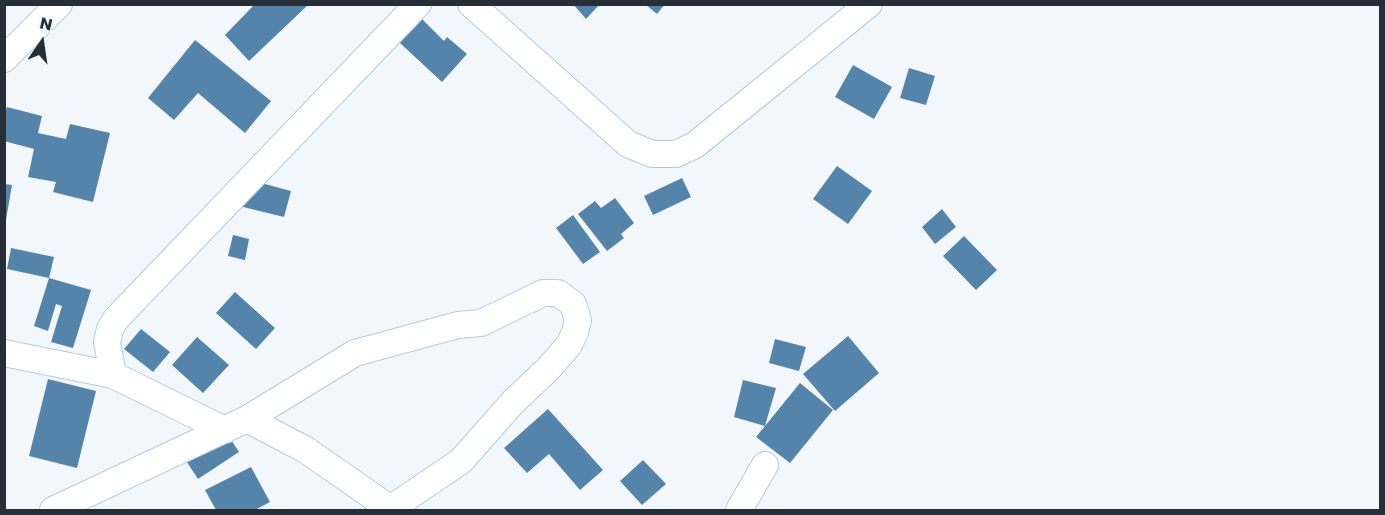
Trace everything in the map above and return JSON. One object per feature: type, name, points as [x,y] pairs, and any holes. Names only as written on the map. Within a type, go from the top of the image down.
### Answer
[{"type":"street","points":[[4,59],[59,4]]},
{"type":"street","points":[[113,375],[107,342],[110,329],[116,319],[418,4]]},
{"type":"street","points":[[471,4],[628,144],[652,154],[675,154],[695,145],[869,4]]},
{"type":"street","points":[[4,353],[113,375],[236,424],[306,450],[391,510],[461,461],[513,402],[548,369],[569,345],[578,320],[573,304],[558,292],[543,293],[481,323],[458,325],[355,353],[236,424],[53,510]]},
{"type":"street","points":[[739,510],[765,465]]},
{"type":"building","points":[[255,4],[309,4],[249,61],[225,35]]},
{"type":"building","points":[[573,4],[600,4],[586,19]]},
{"type":"building","points":[[645,4],[665,4],[657,14]]},
{"type":"building","points":[[411,8],[444,41],[447,37],[467,54],[442,82],[387,31]]},
{"type":"building","points":[[195,40],[271,101],[245,133],[198,93],[174,120],[148,98]]},
{"type":"building","points":[[853,65],[892,87],[874,119],[835,97]]},
{"type":"building","points":[[909,68],[935,76],[926,105],[900,98]]},
{"type":"building","points":[[7,107],[42,116],[38,133],[66,139],[70,124],[110,133],[93,202],[53,192],[56,182],[28,177],[34,149],[4,141],[4,116]]},
{"type":"building","points":[[837,166],[872,191],[848,224],[813,199]]},
{"type":"building","points":[[682,178],[691,197],[653,215],[644,196]]},
{"type":"building","points":[[250,180],[291,191],[284,217],[243,207]]},
{"type":"building","points":[[4,184],[12,185],[6,220],[4,220]]},
{"type":"building","points":[[615,198],[634,223],[621,234],[624,238],[607,251],[578,214],[595,201],[601,208]]},
{"type":"building","points":[[942,209],[956,227],[935,244],[922,227]]},
{"type":"building","points":[[573,215],[600,252],[583,264],[556,228]]},
{"type":"building","points":[[233,235],[249,239],[245,260],[228,256]]},
{"type":"building","points":[[964,236],[997,270],[976,290],[943,256]]},
{"type":"building","points":[[11,248],[54,257],[49,278],[7,269]]},
{"type":"building","points":[[49,278],[91,290],[73,348],[51,342],[62,306],[56,304],[48,331],[34,326]]},
{"type":"building","points":[[235,292],[275,328],[256,349],[216,313]]},
{"type":"building","points":[[141,329],[170,352],[153,372],[124,349]]},
{"type":"building","points":[[848,336],[879,373],[835,411],[803,374]]},
{"type":"building","points":[[197,337],[229,365],[203,393],[172,365]]},
{"type":"building","points":[[775,339],[806,347],[799,371],[769,363]]},
{"type":"building","points":[[48,379],[96,391],[77,468],[29,456]]},
{"type":"building","points":[[743,380],[776,388],[765,426],[734,417]]},
{"type":"building","points":[[800,383],[833,410],[790,463],[756,437]]},
{"type":"building","points":[[548,409],[603,470],[580,490],[549,454],[527,473],[504,448]]},
{"type":"building","points":[[222,426],[239,452],[198,479],[181,453]]},
{"type":"building","points":[[643,460],[666,484],[642,505],[620,481]]},
{"type":"building","points":[[251,467],[270,502],[255,510],[216,510],[205,490]]}]
